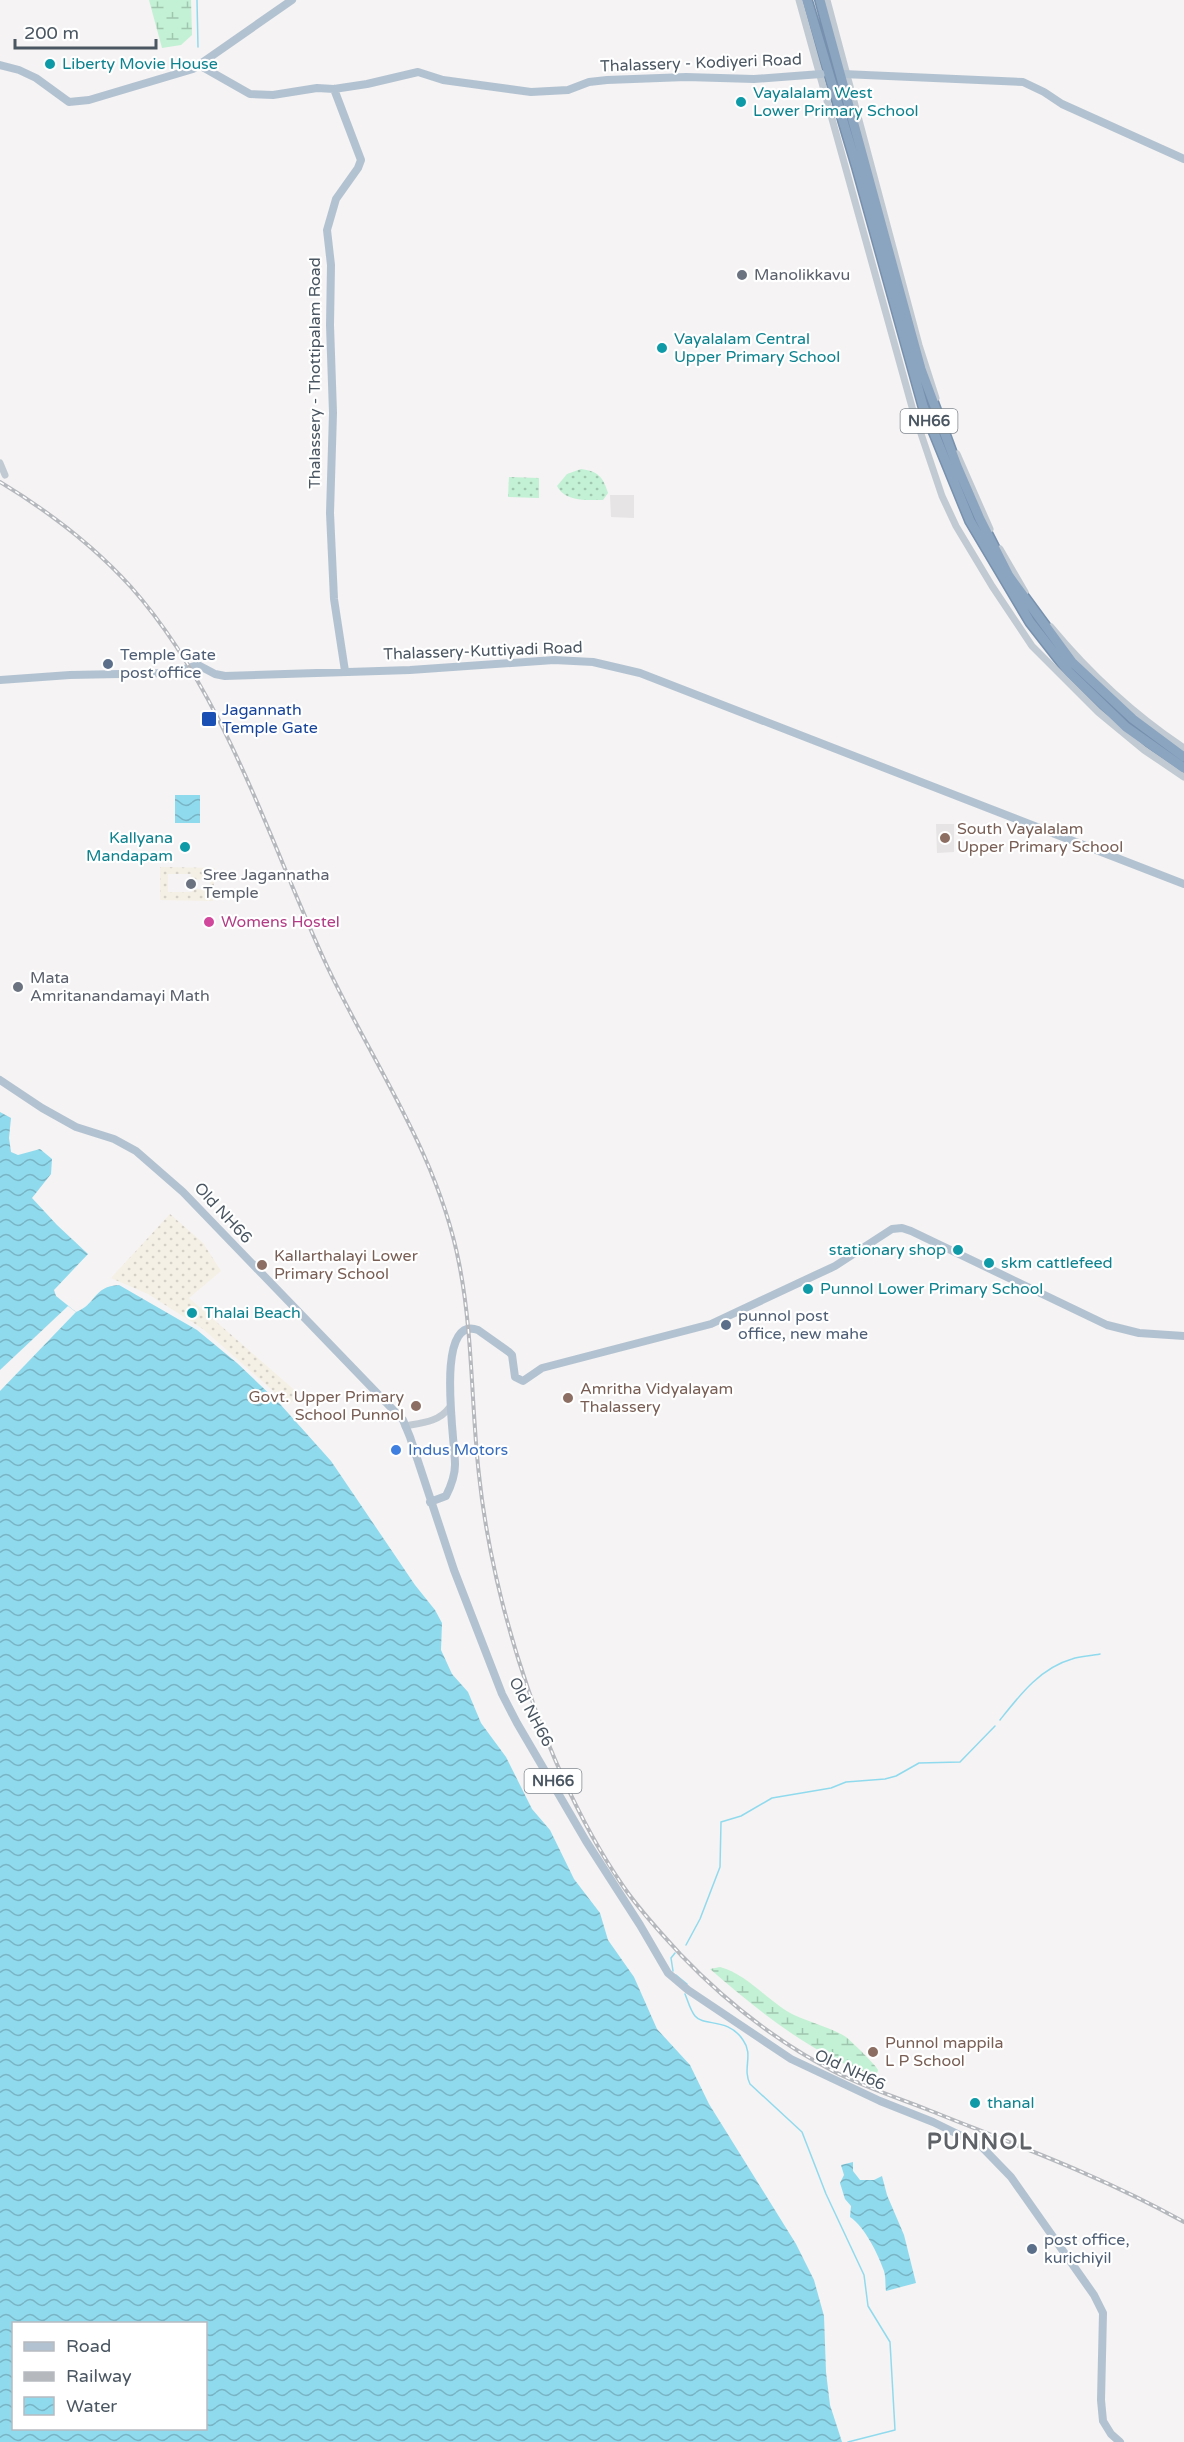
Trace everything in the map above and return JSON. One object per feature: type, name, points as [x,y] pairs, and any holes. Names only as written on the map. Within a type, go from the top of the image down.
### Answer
[{"type":"highway","name":"NH66","points":[[820,0],[921,369],[957,466],[980,519],[1009,576],[1072,662],[1133,719],[1184,758]]},
{"type":"highway","name":"NH66","points":[[802,2],[858,168],[923,406],[970,522],[1030,622],[1070,672],[1125,726],[1184,768]]},
{"type":"main road","points":[[0,65],[36,78],[62,98],[75,102],[154,81],[199,65],[292,0]]},
{"type":"main road","name":"Thalassery - Kodiyeri Road","points":[[199,65],[250,94],[273,95],[317,88],[334,89],[418,72],[442,80],[531,92],[568,90],[589,82],[607,80],[686,77],[754,79],[819,74]]},
{"type":"main road","points":[[844,74],[1023,82],[1062,104],[1184,159]]},
{"type":"main road","name":"Thalassery - Thottipalam Road","points":[[334,89],[361,160],[336,199],[327,230],[331,265],[330,325],[333,413],[330,513],[334,599],[345,671]]},
{"type":"main road","name":"Thalassery-Kuttiyadi Road","points":[[0,680],[70,675],[170,673],[198,664],[215,674],[225,676],[554,660],[593,662],[640,673],[1184,884]]},
{"type":"main road","name":"Old NH66","points":[[0,1080],[76,1127],[114,1139],[136,1151],[183,1192],[403,1420],[462,1591],[502,1694],[586,1841],[668,1973],[707,2003],[791,2059],[880,2102],[933,2122],[980,2145],[1011,2177],[1094,2295],[1103,2313],[1101,2400],[1103,2421],[1111,2434],[1120,2442]]},
{"type":"main road","points":[[430,1502],[446,1496],[455,1467],[454,1429],[449,1408],[452,1353],[466,1330],[474,1328],[478,1330],[509,1352],[512,1356],[515,1377],[523,1381],[542,1368],[711,1324],[835,1266],[892,1229],[902,1228],[1107,1325],[1139,1333],[1184,1336]]},
{"type":"street","points":[[827,0],[844,74],[932,383],[950,437],[1002,554],[1028,597],[1078,660],[1108,689],[1184,748]]},
{"type":"street","points":[[802,2],[819,74],[912,407],[942,496],[956,526],[1032,646],[1098,712],[1144,750],[1184,777]]},
{"type":"street","points":[[0,463],[5,475]]},
{"type":"street","points":[[405,1426],[432,1421],[444,1415],[449,1408]]},
{"type":"shaded area","points":[[610,495],[634,495],[634,518],[611,517]]},
{"type":"shaded area","name":"South Vayalalam Upper Primary School","points":[[936,824],[954,824],[954,852],[937,853]]},
{"type":"green space","points":[[149,0],[191,0],[192,35],[181,45],[162,48]]},
{"type":"green space","points":[[581,469],[595,473],[604,482],[608,493],[603,500],[577,499],[565,495],[557,486],[567,474]]},
{"type":"green space","points":[[509,477],[539,478],[539,498],[508,497]]},
{"type":"green space","points":[[720,1967],[740,1976],[794,2015],[846,2037],[876,2067],[878,2070],[876,2076],[830,2057],[788,2031],[710,1969]]},
{"type":"sand","points":[[160,867],[215,868],[213,901],[160,900]],"holes":[[[168,874],[191,874],[191,880],[210,879],[210,891],[193,888],[192,892],[168,892]]]},
{"type":"sand","name":"Thalai Beach","points":[[170,1214],[203,1243],[221,1271],[189,1298],[299,1394],[289,1405],[203,1329],[148,1294],[111,1278]]},
{"type":"water","points":[[175,795],[200,795],[200,823],[175,823]]},
{"type":"water","points":[[0,1112],[11,1118],[9,1138],[11,1152],[18,1155],[40,1149],[52,1159],[51,1174],[32,1198],[88,1254],[54,1290],[56,1296],[76,1312],[88,1305],[99,1292],[119,1285],[197,1330],[237,1363],[280,1404],[331,1461],[415,1585],[435,1610],[442,1623],[441,1650],[452,1674],[468,1692],[481,1723],[506,1757],[532,1809],[550,1830],[574,1879],[600,1913],[608,1940],[634,1977],[657,2029],[690,2065],[709,2104],[796,2244],[814,2280],[824,2316],[830,2405],[842,2442],[0,2442]]},
{"type":"water","points":[[853,2162],[853,2171],[860,2180],[874,2180],[882,2176],[887,2195],[904,2235],[916,2283],[886,2291],[885,2273],[875,2249],[856,2221],[850,2217],[851,2206],[845,2199],[840,2183],[844,2175],[841,2165]]},
{"type":"pier","points":[[68,1306],[76,1312],[0,1391],[0,1370]]},
{"type":"waterway","points":[[197,0],[198,47]]},
{"type":"waterway","points":[[1000,1720],[1031,1684],[1050,1669],[1072,1659],[1100,1654]]},
{"type":"waterway","points":[[686,1945],[700,1919],[720,1867],[721,1822],[741,1816],[772,1798],[831,1788],[846,1782],[885,1779],[896,1776],[919,1763],[960,1762],[995,1726]]},
{"type":"waterway","points":[[673,1971],[671,1958],[675,1953]]},
{"type":"waterway","points":[[676,1975],[687,1984]]},
{"type":"waterway","points":[[685,1994],[695,2016],[704,2021],[724,2025],[743,2040],[748,2051],[747,2072],[750,2084],[802,2132],[826,2194],[864,2275],[868,2306],[890,2342],[895,2430],[848,2442]]},
{"type":"railway","points":[[0,482],[69,530],[101,557],[131,587],[164,629],[193,673],[242,769],[327,966],[420,1147],[449,1223],[464,1289],[479,1475],[486,1526],[511,1634],[548,1743],[596,1842],[623,1886],[658,1930],[715,1988],[791,2047],[833,2071],[1089,2175],[1184,2222]]},
{"type":"place","name":"Liberty Movie House","points":[[50,64]]},
{"type":"place","name":"Vayalalam West Lower Primary School","points":[[741,102]]},
{"type":"place","name":"Manolikkavu","points":[[742,275]]},
{"type":"place","name":"Vayalalam Central Upper Primary School","points":[[662,348]]},
{"type":"place","name":"Temple Gate post office","points":[[108,664]]},
{"type":"place","name":"Jagannath Temple Gate","points":[[209,719]]},
{"type":"place","name":"South Vayalalam Upper Primary School","points":[[945,838]]},
{"type":"place","name":"Kallyana Mandapam","points":[[185,847]]},
{"type":"place","name":"Sree Jagannatha Temple","points":[[191,884]]},
{"type":"place","name":"Womens Hostel","points":[[209,922]]},
{"type":"place","name":"Mata Amritanandamayi Math","points":[[18,987]]},
{"type":"place","name":"stationary shop","points":[[958,1250]]},
{"type":"place","name":"skm cattlefeed","points":[[989,1263]]},
{"type":"place","name":"Kallarthalayi Lower Primary School","points":[[262,1265]]},
{"type":"place","name":"Punnol Lower Primary School","points":[[808,1289]]},
{"type":"place","name":"Thalai Beach","points":[[192,1313]]},
{"type":"place","name":"punnol post office, new mahe","points":[[726,1325]]},
{"type":"place","name":"Amritha Vidyalayam Thalassery","points":[[568,1398]]},
{"type":"place","name":"Govt. Upper Primary School Punnol","points":[[416,1406]]},
{"type":"place","name":"Indus Motors","points":[[396,1450]]},
{"type":"place","name":"Punnol mappila L P School","points":[[873,2052]]},
{"type":"place","name":"thanal","points":[[975,2103]]},
{"type":"place","name":"post office, kurichiyil","points":[[1032,2249]]},
{"type":"district","name":"PUNNOL","points":[[980,2142]]}]
